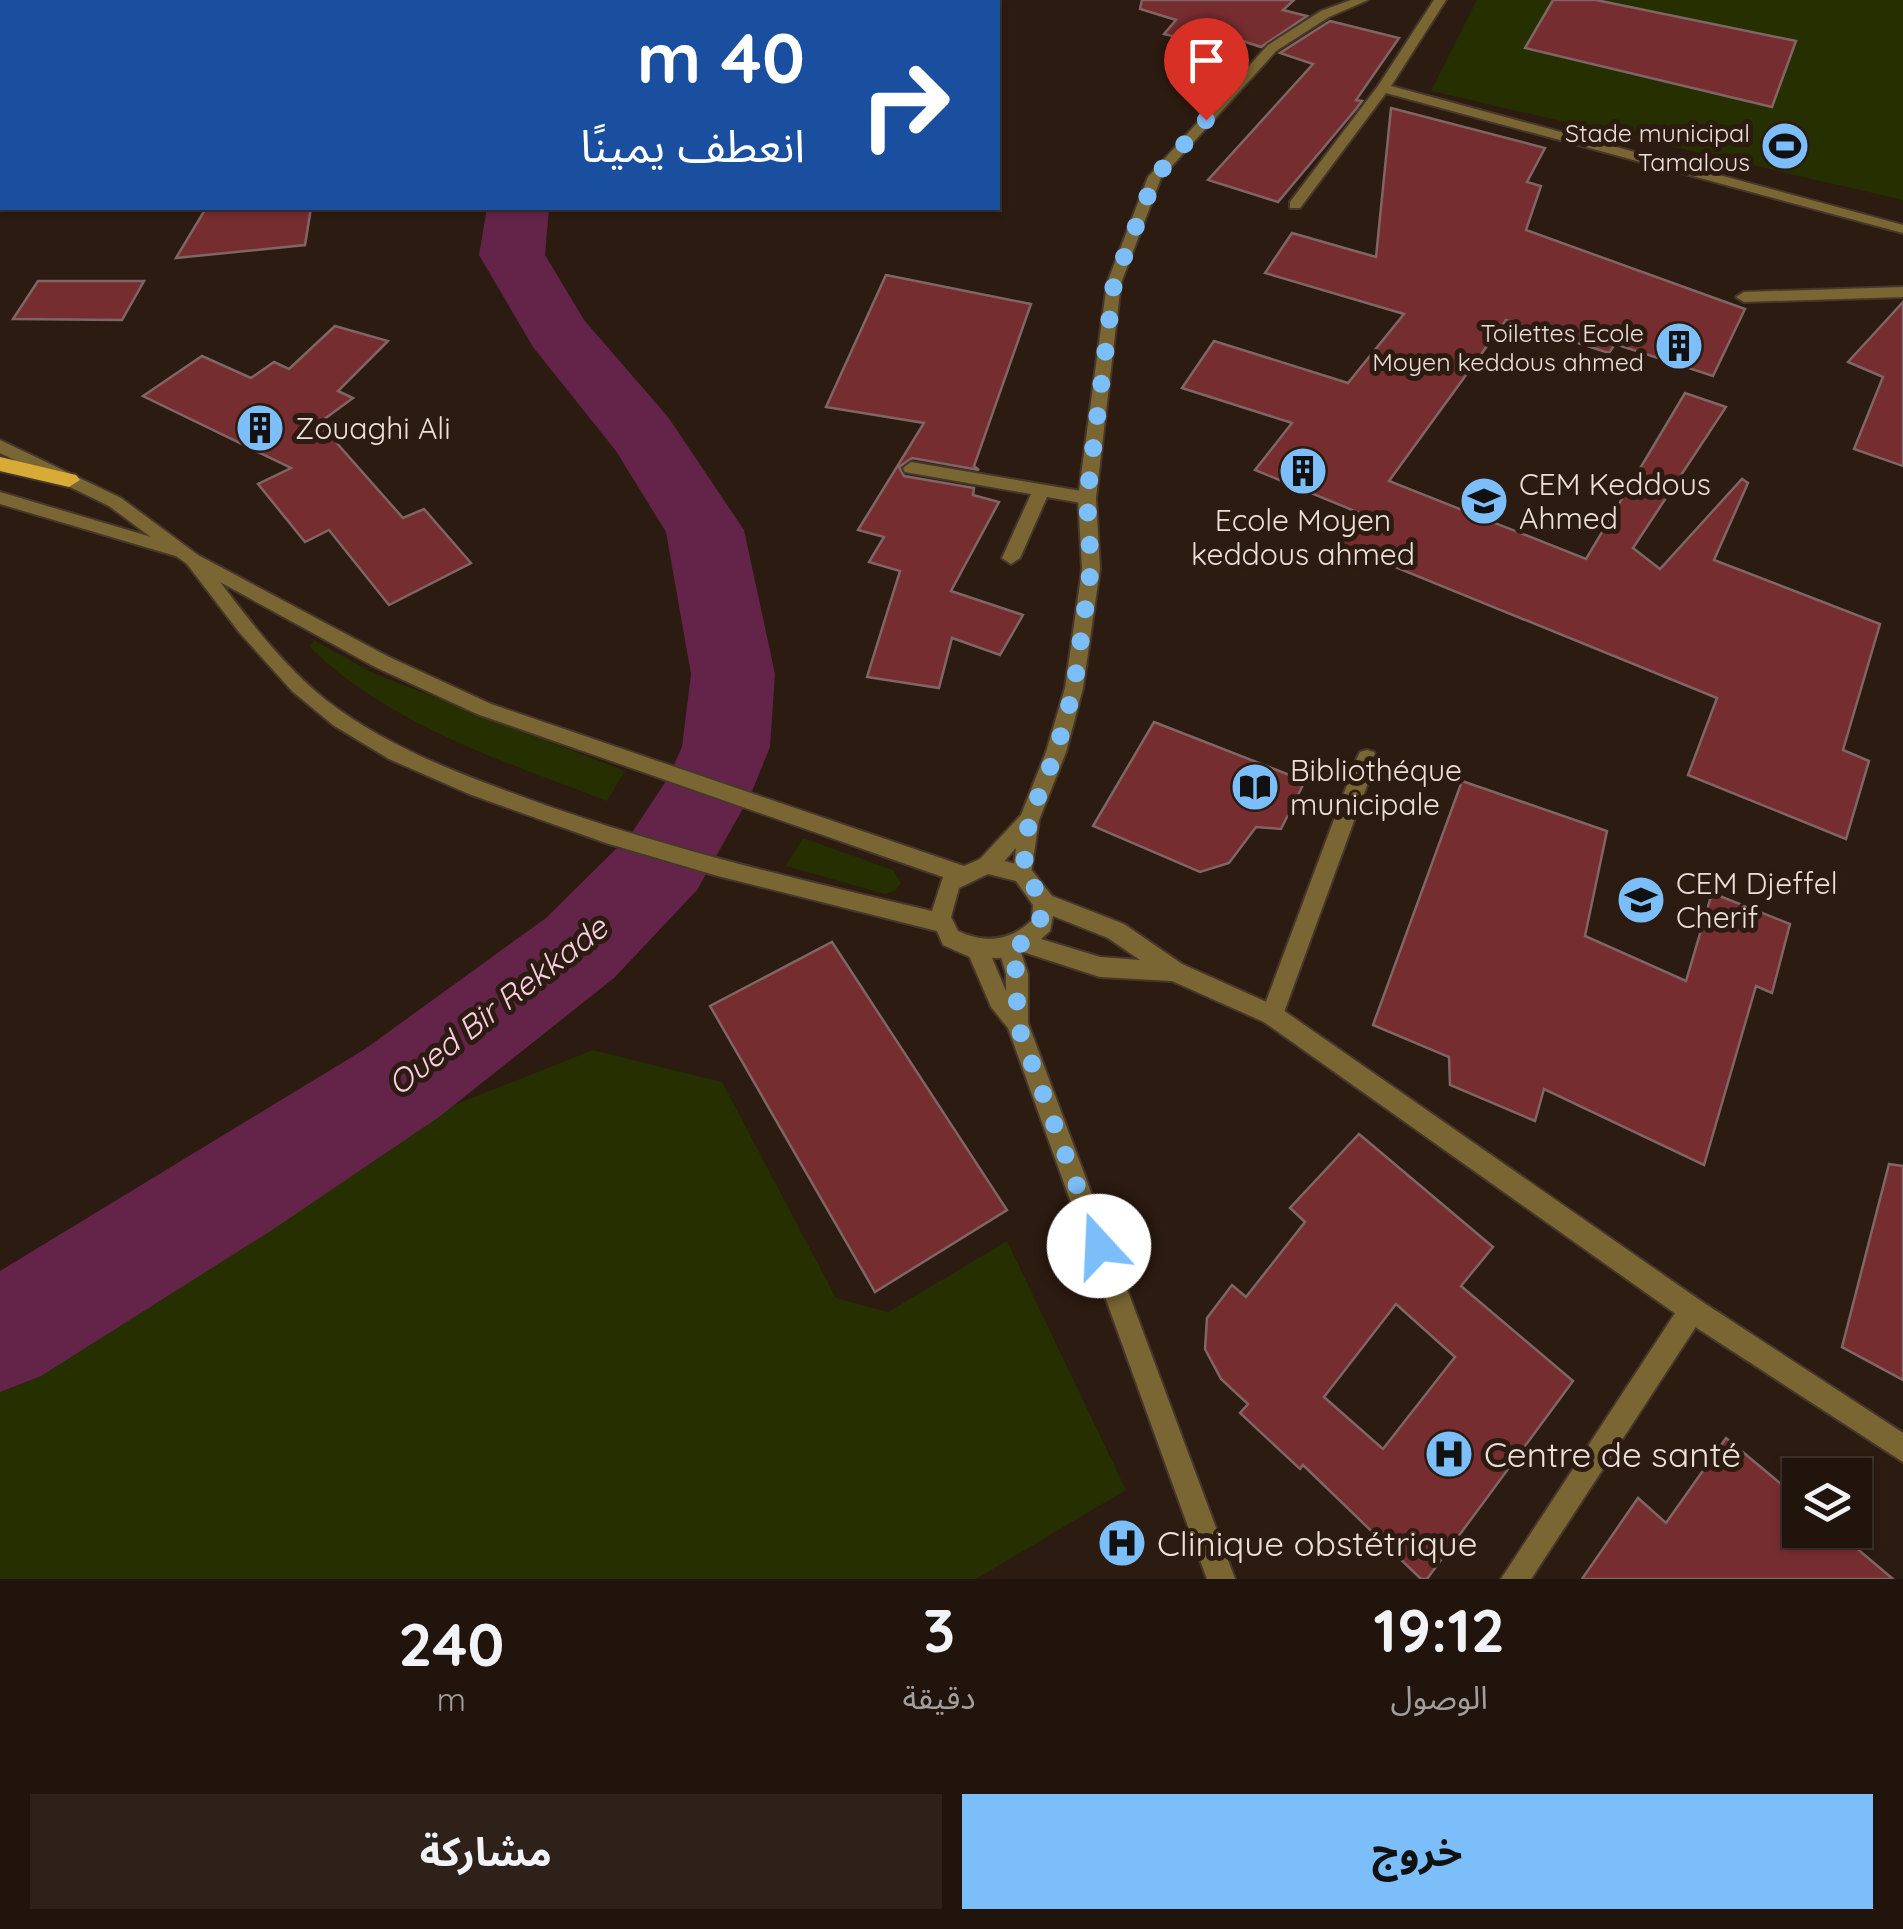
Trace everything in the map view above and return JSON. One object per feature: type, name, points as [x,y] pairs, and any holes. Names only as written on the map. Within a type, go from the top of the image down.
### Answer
[{"type":"main road","points":[[0,464],[69,480]]},
{"type":"street","points":[[1362,0],[1325,14],[1272,48],[1155,177],[1114,283],[1087,498],[1091,568],[1074,688],[1056,752],[1029,820],[1023,874],[1042,902],[1116,932],[1174,971],[1272,1016],[1692,1310],[1903,1449]]},
{"type":"street","points":[[1294,205],[1383,88],[1440,0]]},
{"type":"street","points":[[1383,88],[1903,229]]},
{"type":"street","points":[[1744,297],[1903,292]]},
{"type":"street","points":[[0,446],[116,502],[185,555],[380,661],[484,708],[961,874]]},
{"type":"street","points":[[910,468],[1087,498]]},
{"type":"street","points":[[1011,558],[1041,490]]},
{"type":"street","points":[[0,498],[185,555],[275,666],[336,718],[406,761],[557,820],[748,877],[944,923],[963,945],[978,951],[1017,947],[1100,967],[1174,971]]},
{"type":"street","points":[[1272,1016],[1367,758]]},
{"type":"street","points":[[944,923],[943,896],[961,874],[987,865],[1029,820]]},
{"type":"street","points":[[987,865],[1023,874]]},
{"type":"street","points":[[1017,1023],[1017,947],[1040,925],[1042,902]]},
{"type":"street","points":[[978,951],[999,1000],[1017,1023],[1221,1579]]},
{"type":"street","points":[[1515,1579],[1692,1310]]},
{"type":"green space","name":"Stade municipal Tamalous","points":[[1477,0],[1903,0],[1903,200],[1431,91]]},
{"type":"green space","points":[[314,640],[373,673],[625,771],[607,801],[491,757],[379,701],[314,651],[310,646]]},
{"type":"green space","points":[[803,838],[893,870],[901,883],[895,891],[885,894],[786,866]]},
{"type":"green space","points":[[593,1050],[722,1082],[836,1298],[888,1312],[1007,1241],[1126,1490],[976,1579],[0,1579],[0,1352],[194,1234],[363,1141]]},
{"type":"building","points":[[1142,0],[1294,0],[1283,10],[1307,16],[1261,47],[1218,33],[1208,45],[1164,34],[1176,20],[1140,9]]},
{"type":"building","points":[[1553,0],[1596,0],[1796,41],[1772,107],[1525,48]]},
{"type":"building","points":[[1330,21],[1399,38],[1356,100],[1362,101],[1356,109],[1278,202],[1208,180],[1313,64],[1280,53]]},
{"type":"building","points":[[1391,108],[1545,148],[1527,182],[1541,186],[1526,230],[1745,309],[1713,376],[1615,344],[1609,353],[1506,320],[1389,481],[1586,559],[1685,393],[1726,407],[1633,548],[1660,569],[1742,479],[1748,483],[1714,560],[1880,624],[1843,750],[1869,761],[1846,839],[1688,775],[1717,698],[1341,545],[1362,514],[1255,470],[1292,423],[1182,388],[1214,341],[1348,383],[1404,314],[1265,273],[1292,233],[1376,257]]},
{"type":"building","points":[[205,210],[311,210],[305,245],[176,258]]},
{"type":"building","points":[[886,275],[1031,304],[974,466],[979,470],[912,458],[899,467],[904,476],[974,488],[973,495],[999,502],[951,591],[1023,615],[1000,655],[952,638],[939,688],[867,677],[900,571],[869,562],[884,537],[858,530],[924,423],[826,407]]},
{"type":"building","points":[[38,281],[144,281],[122,320],[13,319]]},
{"type":"building","points":[[1903,302],[1903,466],[1854,449],[1883,377],[1848,362]]},
{"type":"building","points":[[335,326],[388,341],[338,391],[353,398],[319,423],[403,518],[424,509],[471,563],[389,605],[329,530],[305,542],[258,484],[291,468],[143,396],[202,356],[251,378],[274,362],[289,369]]},
{"type":"building","name":"Bibliothéque municipale","points":[[1154,722],[1305,781],[1281,829],[1256,827],[1229,863],[1200,872],[1093,826]]},
{"type":"building","points":[[1462,781],[1607,831],[1585,936],[1686,981],[1712,893],[1790,924],[1772,993],[1756,986],[1704,1165],[1544,1089],[1535,1121],[1450,1085],[1449,1057],[1373,1025]]},
{"type":"building","points":[[832,942],[1007,1210],[875,1292],[710,1006]]},
{"type":"building","points":[[1359,1134],[1493,1247],[1461,1286],[1573,1381],[1427,1579],[1421,1579],[1303,1465],[1300,1469],[1240,1413],[1248,1404],[1221,1379],[1205,1349],[1207,1318],[1232,1285],[1246,1297],[1305,1222],[1290,1208]],"holes":[[[1396,1304],[1455,1357],[1383,1449],[1324,1397]]]},
{"type":"building","points":[[1889,1164],[1903,1166],[1903,1380],[1842,1347]]},
{"type":"building","points":[[1726,1438],[1782,1485],[1782,1548],[1856,1548],[1893,1579],[1582,1579],[1638,1498],[1666,1523]]},
{"type":"waterway","name":"Oued Bir Rekkade","points":[[0,1335],[234,1193],[402,1083],[580,948],[664,862],[705,796],[726,747],[733,674],[705,530],[642,434],[557,332],[512,255],[518,210]]},
{"type":"place","name":"Stade municipal Tamalous","points":[[1785,146]]},
{"type":"place","name":"Toilettes Ecole Moyen keddous ahmed","points":[[1679,346]]},
{"type":"place","name":"Zouaghi Ali","points":[[260,428]]},
{"type":"place","name":"Ecole Moyen keddous ahmed","points":[[1303,471]]},
{"type":"place","name":"CEM Keddous Ahmed","points":[[1484,501]]},
{"type":"place","name":"Bibliothéque municipale","points":[[1255,787]]},
{"type":"place","name":"CEM Djeffel Cherif","points":[[1641,900]]},
{"type":"place","name":"Centre de santé","points":[[1449,1454]]},
{"type":"place","name":"Clinique obstétrique","points":[[1122,1543]]},
{"type":"route","points":[[1099,1246],[1017,1023],[1017,974],[1010,950],[1034,935],[1043,914],[1038,892],[1023,874],[1029,820],[1056,752],[1074,688],[1091,568],[1087,498],[1114,283],[1155,177],[1206,120]]}]
